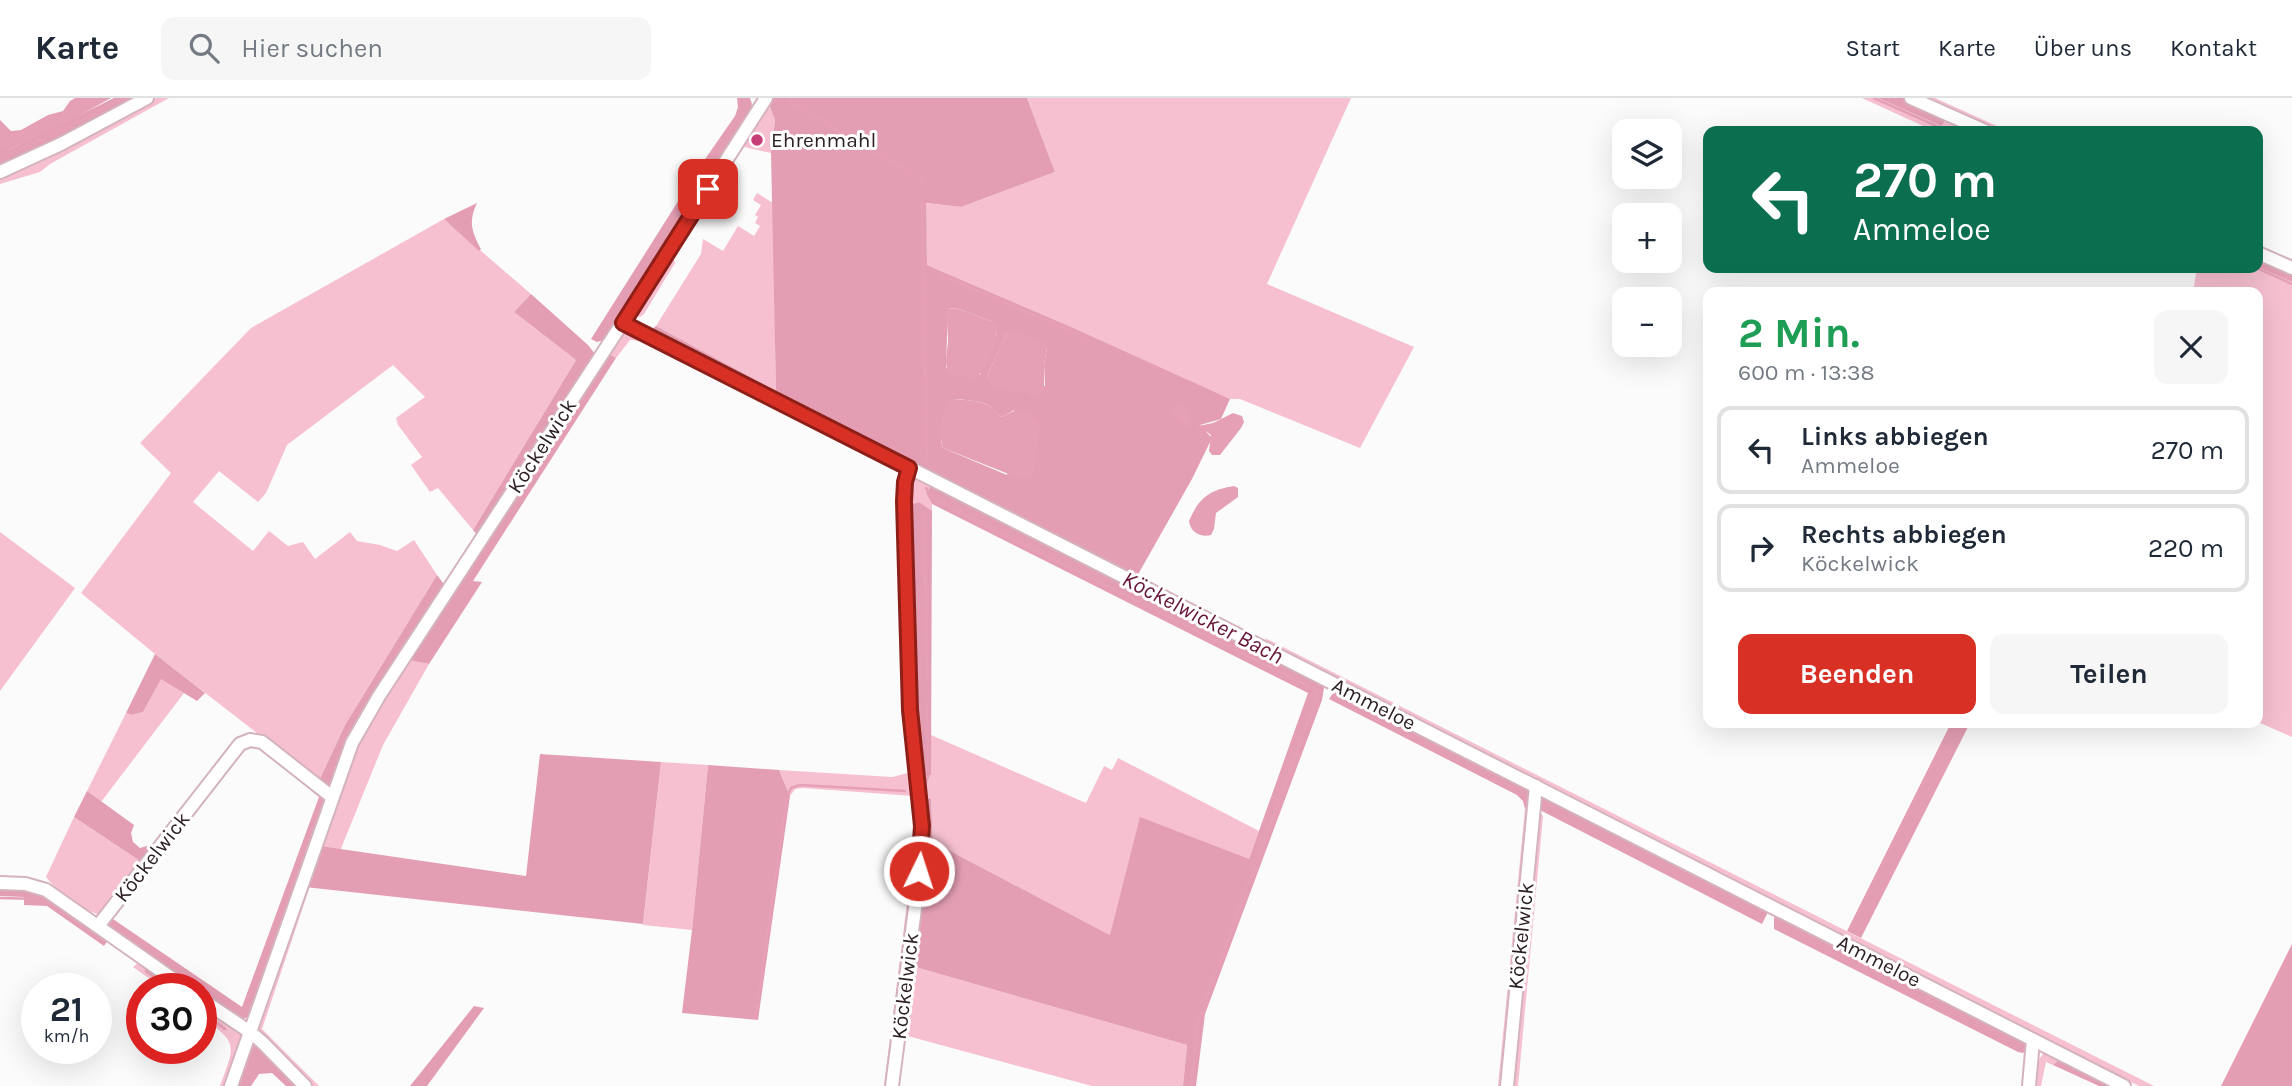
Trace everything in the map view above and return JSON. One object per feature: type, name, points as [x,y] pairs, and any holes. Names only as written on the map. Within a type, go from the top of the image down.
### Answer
[{"type":"street","points":[[0,172],[61,144],[147,98]]},
{"type":"street","points":[[1911,98],[1974,126]]},
{"type":"street","name":"Köckelwick","points":[[231,1086],[352,743],[379,696],[623,323],[764,99]]},
{"type":"street","points":[[2263,255],[2292,268]]},
{"type":"street","name":"Ammeloe","points":[[623,323],[2124,1086]]},
{"type":"street","name":"Köckelwick","points":[[892,1086],[917,893],[922,826],[909,696],[904,501],[909,468]]},
{"type":"street","name":"Köckelwick","points":[[98,926],[240,744],[250,740],[262,742],[332,797]]},
{"type":"street","name":"Köckelwick","points":[[1507,1086],[1536,786]]},
{"type":"street","points":[[0,883],[25,884],[46,890],[164,973]]},
{"type":"street","points":[[217,1010],[262,1042],[306,1086]]},
{"type":"street","points":[[2029,1086],[2033,1040]]},
{"type":"shaded area","points":[[75,98],[111,98],[9,150],[0,150],[0,120],[11,131],[21,130],[48,115],[63,111]]},
{"type":"shaded area","points":[[114,98],[140,98],[0,170],[0,150],[9,150]]},
{"type":"shaded area","points":[[156,98],[169,98],[40,172],[0,184],[0,178],[66,149]]},
{"type":"shaded area","points":[[737,98],[750,98],[750,112],[610,334],[597,342],[591,339],[735,116]]},
{"type":"shaded area","points":[[772,98],[1027,98],[1055,172],[961,207],[926,203],[927,265],[1230,399],[1221,419],[1200,425],[1212,438],[1136,578],[654,334],[652,329],[656,326],[776,391],[771,153],[775,120],[770,107]],"holes":[[[956,308],[991,321],[997,333],[980,375],[946,368],[948,309]],[[1006,333],[1047,348],[1044,365],[1045,386],[1026,391],[987,377]],[[951,399],[987,404],[1002,417],[1014,410],[1007,475],[943,448],[941,442]]]},
{"type":"shaded area","points":[[1027,98],[1351,98],[1267,284],[1414,347],[1360,448],[1240,399],[1222,396],[927,265],[925,203],[961,207],[1055,172]]},
{"type":"shaded area","points":[[1862,98],[1878,98],[1940,126],[1923,126]]},
{"type":"shaded area","points":[[1878,98],[1904,98],[1942,115],[1944,123],[1941,126]]},
{"type":"shaded area","points":[[1917,98],[1935,98],[1997,126],[1981,126]]},
{"type":"shaded area","points":[[770,107],[775,120],[771,153],[740,146],[762,113]]},
{"type":"shaded area","points":[[1944,118],[1958,122],[1940,126]]},
{"type":"shaded area","points":[[757,193],[773,203],[776,392],[656,326],[701,254],[703,239],[723,251],[738,226],[754,236],[760,226],[755,223],[758,217],[755,215],[761,205],[753,200]]},
{"type":"shaded area","points":[[477,203],[472,221],[473,232],[481,249],[479,251],[444,219]]},
{"type":"shaded area","points":[[444,219],[531,294],[514,312],[576,360],[473,530],[438,488],[430,492],[411,465],[422,457],[398,425],[396,418],[425,397],[393,365],[287,445],[266,493],[258,502],[219,471],[193,502],[253,551],[269,531],[288,546],[303,542],[315,559],[350,532],[357,541],[397,551],[414,540],[437,575],[345,725],[319,781],[81,593],[171,473],[140,443],[251,328]]},
{"type":"shaded area","points":[[670,256],[675,263],[644,314],[640,317],[633,315]]},
{"type":"shaded area","points":[[2263,258],[2292,271],[2292,282],[2263,269]]},
{"type":"shaded area","points":[[2263,269],[2292,282],[2292,737],[2263,724],[2263,287],[2194,287],[2196,273],[2263,273]]},
{"type":"shaded area","points":[[531,294],[595,354],[479,537],[473,530],[576,360],[514,312]]},
{"type":"shaded area","points":[[956,308],[991,321],[997,326],[991,355],[975,379],[949,375],[947,370],[947,313],[948,309]]},
{"type":"shaded area","points":[[1012,331],[1044,342],[1047,348],[1044,393],[1039,396],[1031,396],[1021,391],[1007,391],[988,381],[987,377],[1006,332]]},
{"type":"shaded area","points":[[637,333],[900,467],[907,703],[919,827],[890,1086],[884,1086],[914,847],[913,796],[803,788],[795,789],[790,796],[779,770],[892,777],[908,773],[903,699],[898,471],[642,341],[630,340],[616,358],[606,352],[621,334]]},
{"type":"shaded area","points":[[606,352],[616,358],[473,581],[482,582],[429,664],[408,660]]},
{"type":"shaded area","points":[[951,399],[987,404],[1002,417],[1018,410],[1026,411],[1036,418],[1040,425],[1033,475],[1028,479],[1021,479],[943,448],[941,423]]},
{"type":"shaded area","points":[[1177,404],[1185,407],[1192,423],[1190,427],[1171,413]]},
{"type":"shaded area","points":[[1233,413],[1242,416],[1244,422],[1241,428],[1220,455],[1212,455],[1209,451],[1211,435],[1197,430],[1198,426],[1213,423]]},
{"type":"shaded area","points":[[916,478],[933,483],[926,493],[932,504],[932,511],[918,502],[913,505],[907,519],[911,485]]},
{"type":"shaded area","points":[[933,483],[1321,679],[1324,688],[1322,700],[1205,1014],[1196,1086],[1183,1086],[1187,1045],[912,966],[922,802],[926,798],[931,799],[933,842],[1110,935],[1140,817],[1249,859],[1308,693],[932,504],[926,493]]},
{"type":"shaded area","points":[[1234,486],[1238,488],[1238,497],[1216,513],[1211,535],[1203,536],[1194,531],[1189,521],[1201,501],[1211,493]]},
{"type":"shaded area","points":[[919,502],[932,511],[931,775],[919,777],[907,519],[913,504]]},
{"type":"shaded area","points":[[0,532],[75,588],[0,691]]},
{"type":"shaded area","points":[[437,575],[446,587],[334,780],[326,787],[319,781],[345,725]]},
{"type":"shaded area","points":[[1265,638],[2154,1086],[2139,1086],[1269,646]]},
{"type":"shaded area","points":[[155,654],[205,693],[197,701],[161,679],[143,712],[132,715],[126,713]]},
{"type":"shaded area","points":[[408,660],[429,664],[383,745],[340,851],[320,846],[351,757],[382,699]]},
{"type":"shaded area","points":[[161,678],[184,693],[101,802],[87,791],[126,713],[132,715],[143,712]]},
{"type":"shaded area","points":[[1337,687],[1523,781],[1531,792],[1532,805],[1525,809],[1523,801],[1517,795],[1329,699]]},
{"type":"shaded area","points":[[1948,728],[1967,728],[1861,938],[1847,931]]},
{"type":"shaded area","points":[[931,735],[1086,803],[1104,766],[1112,770],[1118,758],[1259,831],[1249,859],[1110,935],[933,842],[931,799],[922,802],[919,777],[931,775]]},
{"type":"shaded area","points":[[540,754],[661,762],[643,924],[305,887],[320,846],[526,876]]},
{"type":"shaded area","points":[[661,762],[708,765],[692,930],[643,925]]},
{"type":"shaded area","points":[[708,765],[779,770],[790,796],[758,1020],[682,1013]]},
{"type":"shaded area","points":[[295,770],[323,793],[326,800],[249,1017],[237,1017],[217,1006],[217,990],[242,1007],[319,797],[291,774]]},
{"type":"shaded area","points":[[87,791],[134,825],[131,833],[133,842],[140,848],[150,845],[154,848],[143,863],[74,817]]},
{"type":"shaded area","points":[[1540,796],[1768,906],[1762,924],[1536,808]]},
{"type":"shaded area","points":[[1532,805],[1505,1086],[1498,1086],[1525,809]]},
{"type":"shaded area","points":[[1536,808],[1543,816],[1518,1086],[1510,1086]]},
{"type":"shaded area","points":[[74,817],[143,863],[102,915],[72,901],[46,877]]},
{"type":"shaded area","points":[[0,886],[42,892],[108,940],[104,946],[47,906],[24,905],[24,897],[0,896]]},
{"type":"shaded area","points":[[305,887],[309,889],[262,1029],[319,1086],[310,1086],[255,1030]]},
{"type":"shaded area","points":[[1779,912],[2027,1037],[2027,1049],[2023,1053],[2018,1052],[1774,929],[1774,918]]},
{"type":"shaded area","points":[[110,917],[192,973],[172,973],[108,926]]},
{"type":"shaded area","points":[[2292,944],[2292,1086],[2221,1086]]},
{"type":"shaded area","points":[[139,962],[157,973],[141,973],[133,967]]},
{"type":"shaded area","points":[[912,966],[1187,1045],[1183,1086],[1092,1086],[904,1035]]},
{"type":"shaded area","points":[[474,1006],[484,1008],[427,1086],[410,1086]]},
{"type":"shaded area","points":[[217,1015],[241,1034],[242,1039],[226,1086],[220,1086],[231,1053],[228,1039],[217,1029]]},
{"type":"shaded area","points":[[255,1044],[302,1086],[286,1086],[272,1073],[259,1074],[251,1086],[236,1086],[249,1050]]},
{"type":"shaded area","points":[[2045,1052],[2065,1055],[2053,1065],[2046,1062],[2041,1086],[2034,1086],[2037,1063]]},
{"type":"shaded area","points":[[2065,1055],[2126,1086],[2099,1086],[2053,1065]]},
{"type":"waterway","points":[[0,159],[123,98]]},
{"type":"waterway","name":"Köckelwicker Bach","points":[[788,98],[792,103],[921,179],[922,184]]},
{"type":"waterway","points":[[1874,98],[1937,126]]},
{"type":"waterway","name":"Köckelwicker Bach","points":[[922,203],[927,462]]},
{"type":"waterway","points":[[2263,271],[2292,284]]},
{"type":"waterway","points":[[941,275],[1068,330],[1086,341]]},
{"type":"waterway","name":"Köckelwicker Bach","points":[[926,488],[932,498],[1315,690],[1315,702],[1259,855]]},
{"type":"waterway","points":[[924,512],[927,680]]},
{"type":"waterway","points":[[925,784],[928,777],[927,699]]},
{"type":"waterway","points":[[756,1015],[786,799],[791,788],[800,785],[905,791]]},
{"type":"waterway","name":"Köckelwicker Bach","points":[[1191,1086],[1197,1028],[1202,1010],[1255,865]]},
{"type":"waterway","points":[[905,933],[912,884]]},
{"type":"waterway","points":[[0,898],[39,899],[49,902],[96,935]]},
{"type":"waterway","points":[[886,1086],[904,944]]},
{"type":"waterway","points":[[217,1023],[225,1029]]},
{"type":"waterway","points":[[258,1047],[265,1054]]},
{"type":"place","name":"Ehrenmahl","points":[[757,140]]},
{"type":"route","points":[[708,189],[623,323],[909,468],[904,501],[910,710],[922,826],[919,871]]}]
